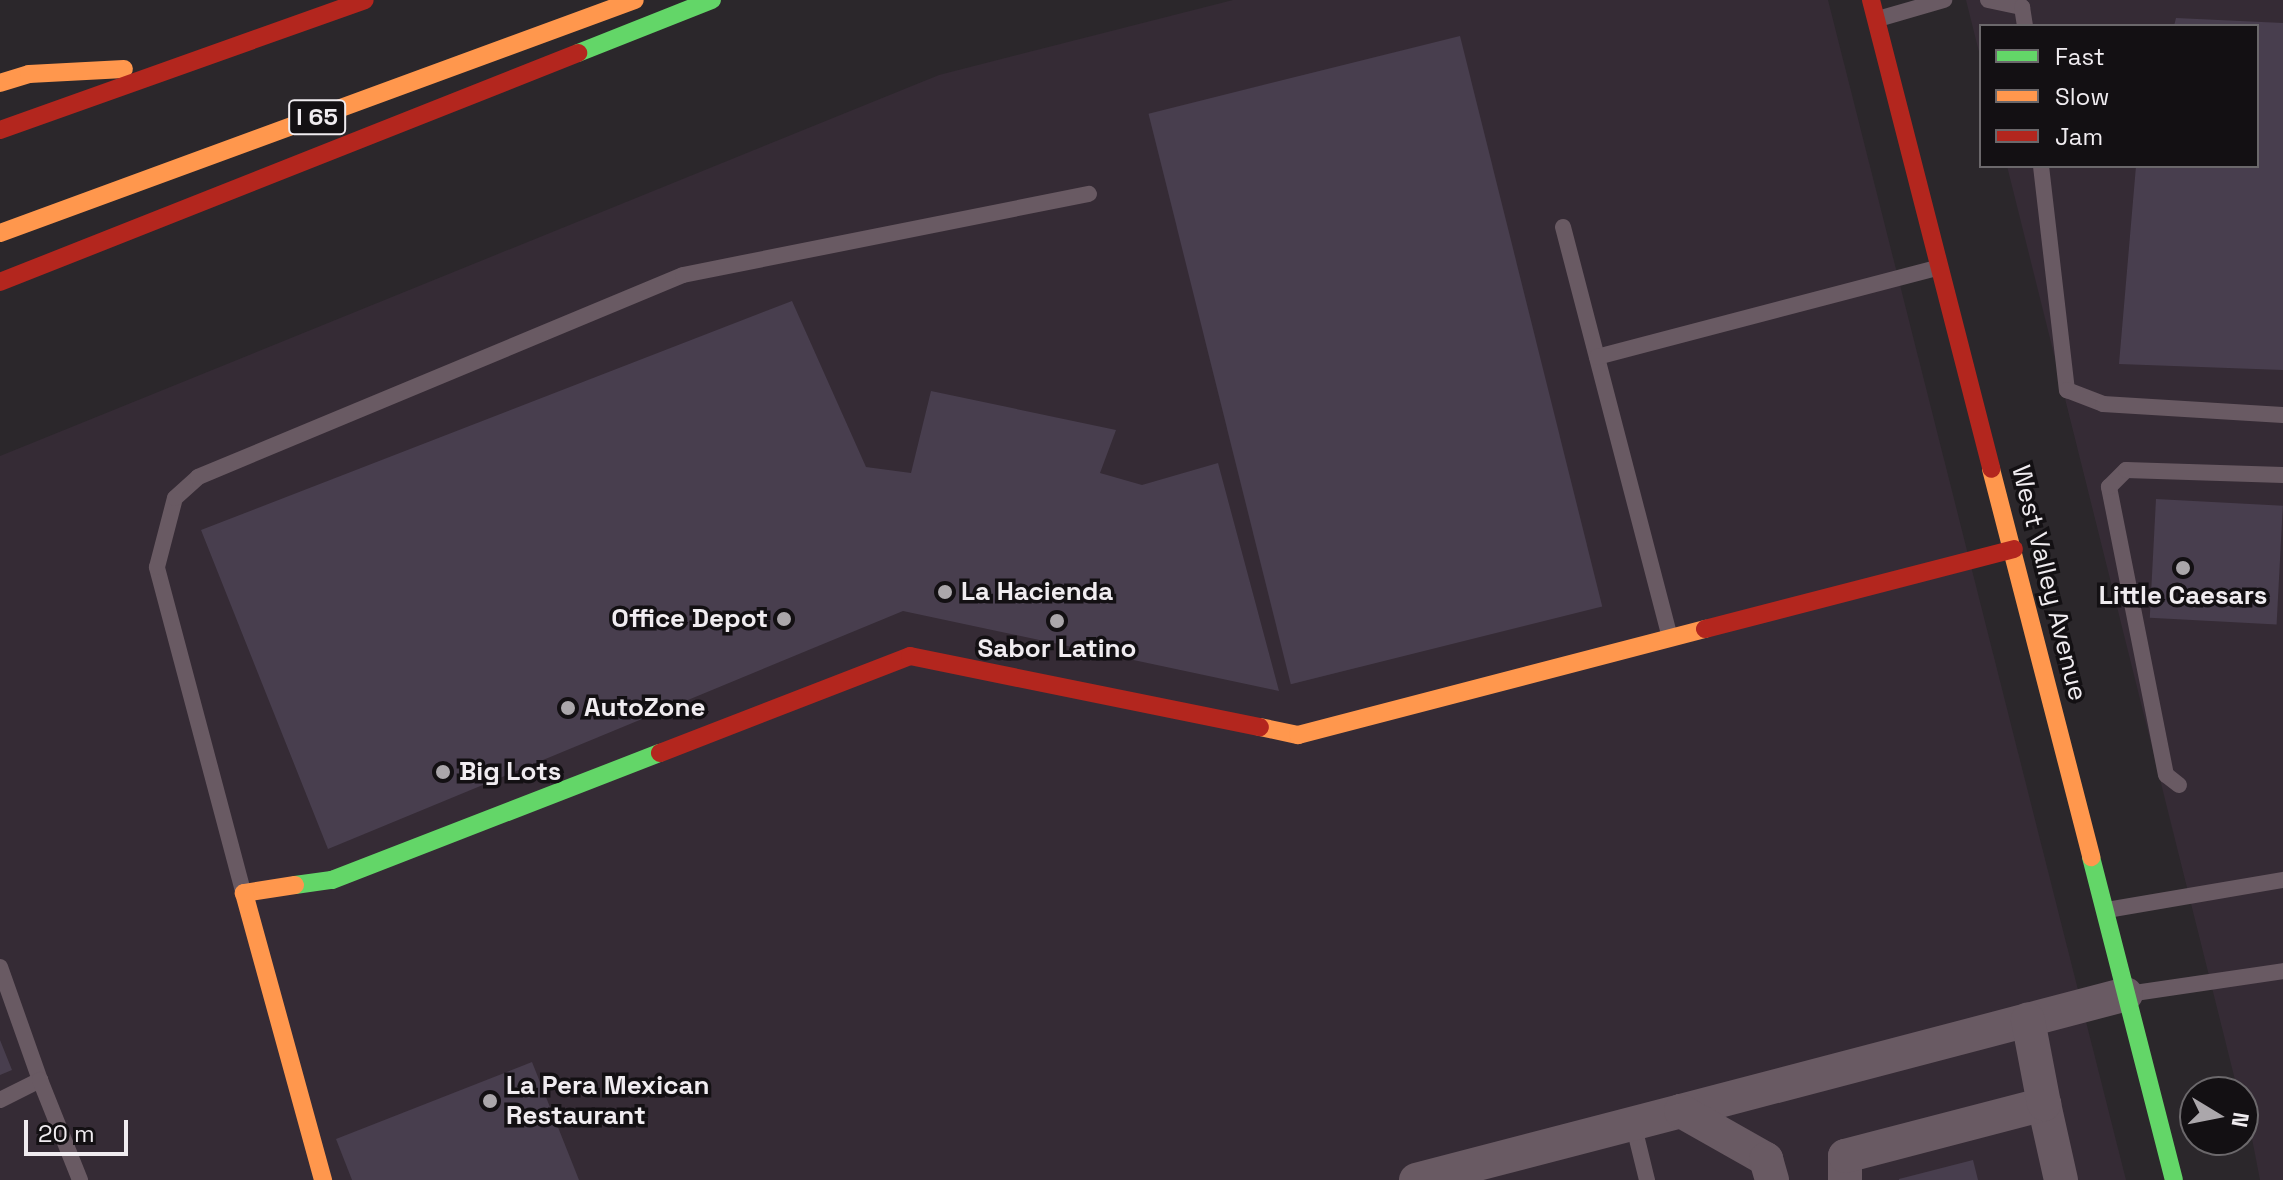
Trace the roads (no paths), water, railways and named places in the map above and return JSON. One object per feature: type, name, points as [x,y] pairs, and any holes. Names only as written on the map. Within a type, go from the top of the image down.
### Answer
[{"type":"main road","points":[[0,130],[167,67],[365,0]]},
{"type":"main road","name":"I 65","points":[[0,233],[635,0]]},
{"type":"main road","points":[[0,282],[712,0]]},
{"type":"main road","name":"West Valley Avenue","points":[[1871,0],[2174,1180]]},
{"type":"main road","points":[[0,83],[29,74],[167,67]]},
{"type":"main road","points":[[323,1180],[244,893],[332,880],[910,656],[1298,735],[2014,549]]},
{"type":"street","points":[[1421,1179],[2126,994]]},
{"type":"street","points":[[2028,1020],[2061,1180]]},
{"type":"street","points":[[1845,1180],[1845,1156],[2044,1104]]},
{"type":"street","points":[[1681,1111],[1766,1159],[1772,1180]]},
{"type":"lane","points":[[1876,19],[1944,0]]},
{"type":"lane","points":[[1988,0],[2022,7],[2025,24]]},
{"type":"lane","points":[[2041,168],[2067,390],[2103,404],[2283,415]]},
{"type":"lane","points":[[244,893],[157,567],[175,498],[198,477],[683,275],[1089,194]]},
{"type":"lane","points":[[1563,227],[1670,639]]},
{"type":"lane","points":[[1597,357],[1941,267]]},
{"type":"lane","points":[[2179,785],[2166,775],[2109,487],[2126,470],[2283,475]]},
{"type":"lane","points":[[2105,911],[2283,880]]},
{"type":"lane","points":[[0,967],[80,1180]]},
{"type":"lane","points":[[2126,994],[2283,971]]},
{"type":"lane","points":[[0,1100],[40,1080]]},
{"type":"lane","points":[[1633,1123],[1647,1180]]},
{"type":"place","name":"Little Caesars","points":[[2183,568]]},
{"type":"place","name":"La Hacienda","points":[[945,592]]},
{"type":"place","name":"Office Depot","points":[[784,619]]},
{"type":"place","name":"Sabor Latino","points":[[1057,621]]},
{"type":"place","name":"AutoZone","points":[[568,708]]},
{"type":"place","name":"Big Lots","points":[[443,772]]},
{"type":"place","name":"La Pera Mexican Restaurant","points":[[490,1101]]}]
